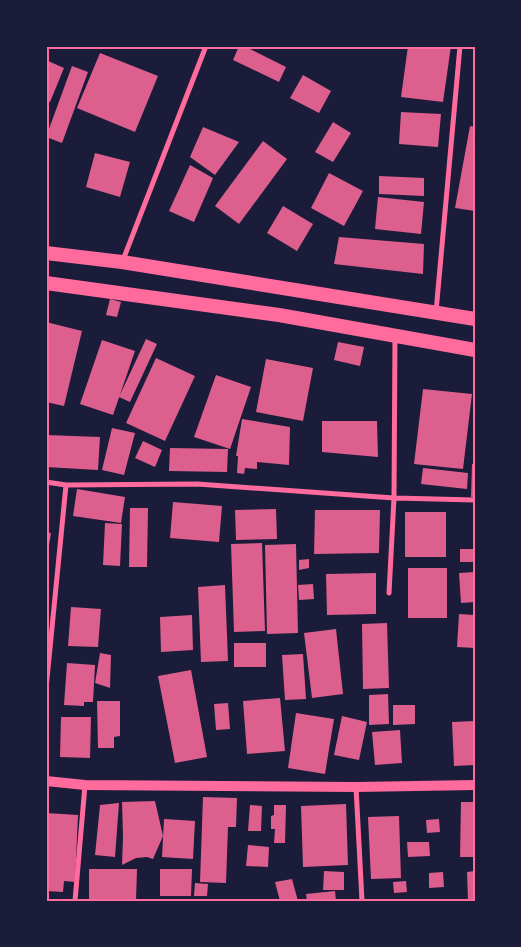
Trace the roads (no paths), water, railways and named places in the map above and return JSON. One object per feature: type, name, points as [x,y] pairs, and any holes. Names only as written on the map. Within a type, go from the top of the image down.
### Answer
[{"type":"highway","points":[[46,253],[122,262],[475,319]]},
{"type":"highway","points":[[46,283],[279,315],[475,350]]},
{"type":"main road","points":[[46,781],[85,785],[356,787],[475,785]]},
{"type":"street","points":[[122,262],[206,46]]},
{"type":"street","points":[[436,312],[460,46]]},
{"type":"street","points":[[389,593],[394,498],[395,336]]},
{"type":"street","points":[[46,482],[66,485],[196,484],[394,498],[475,500]]},
{"type":"street","points":[[46,689],[66,485]]},
{"type":"street","points":[[76,901],[85,785]]},
{"type":"street","points":[[356,787],[362,901]]}]
